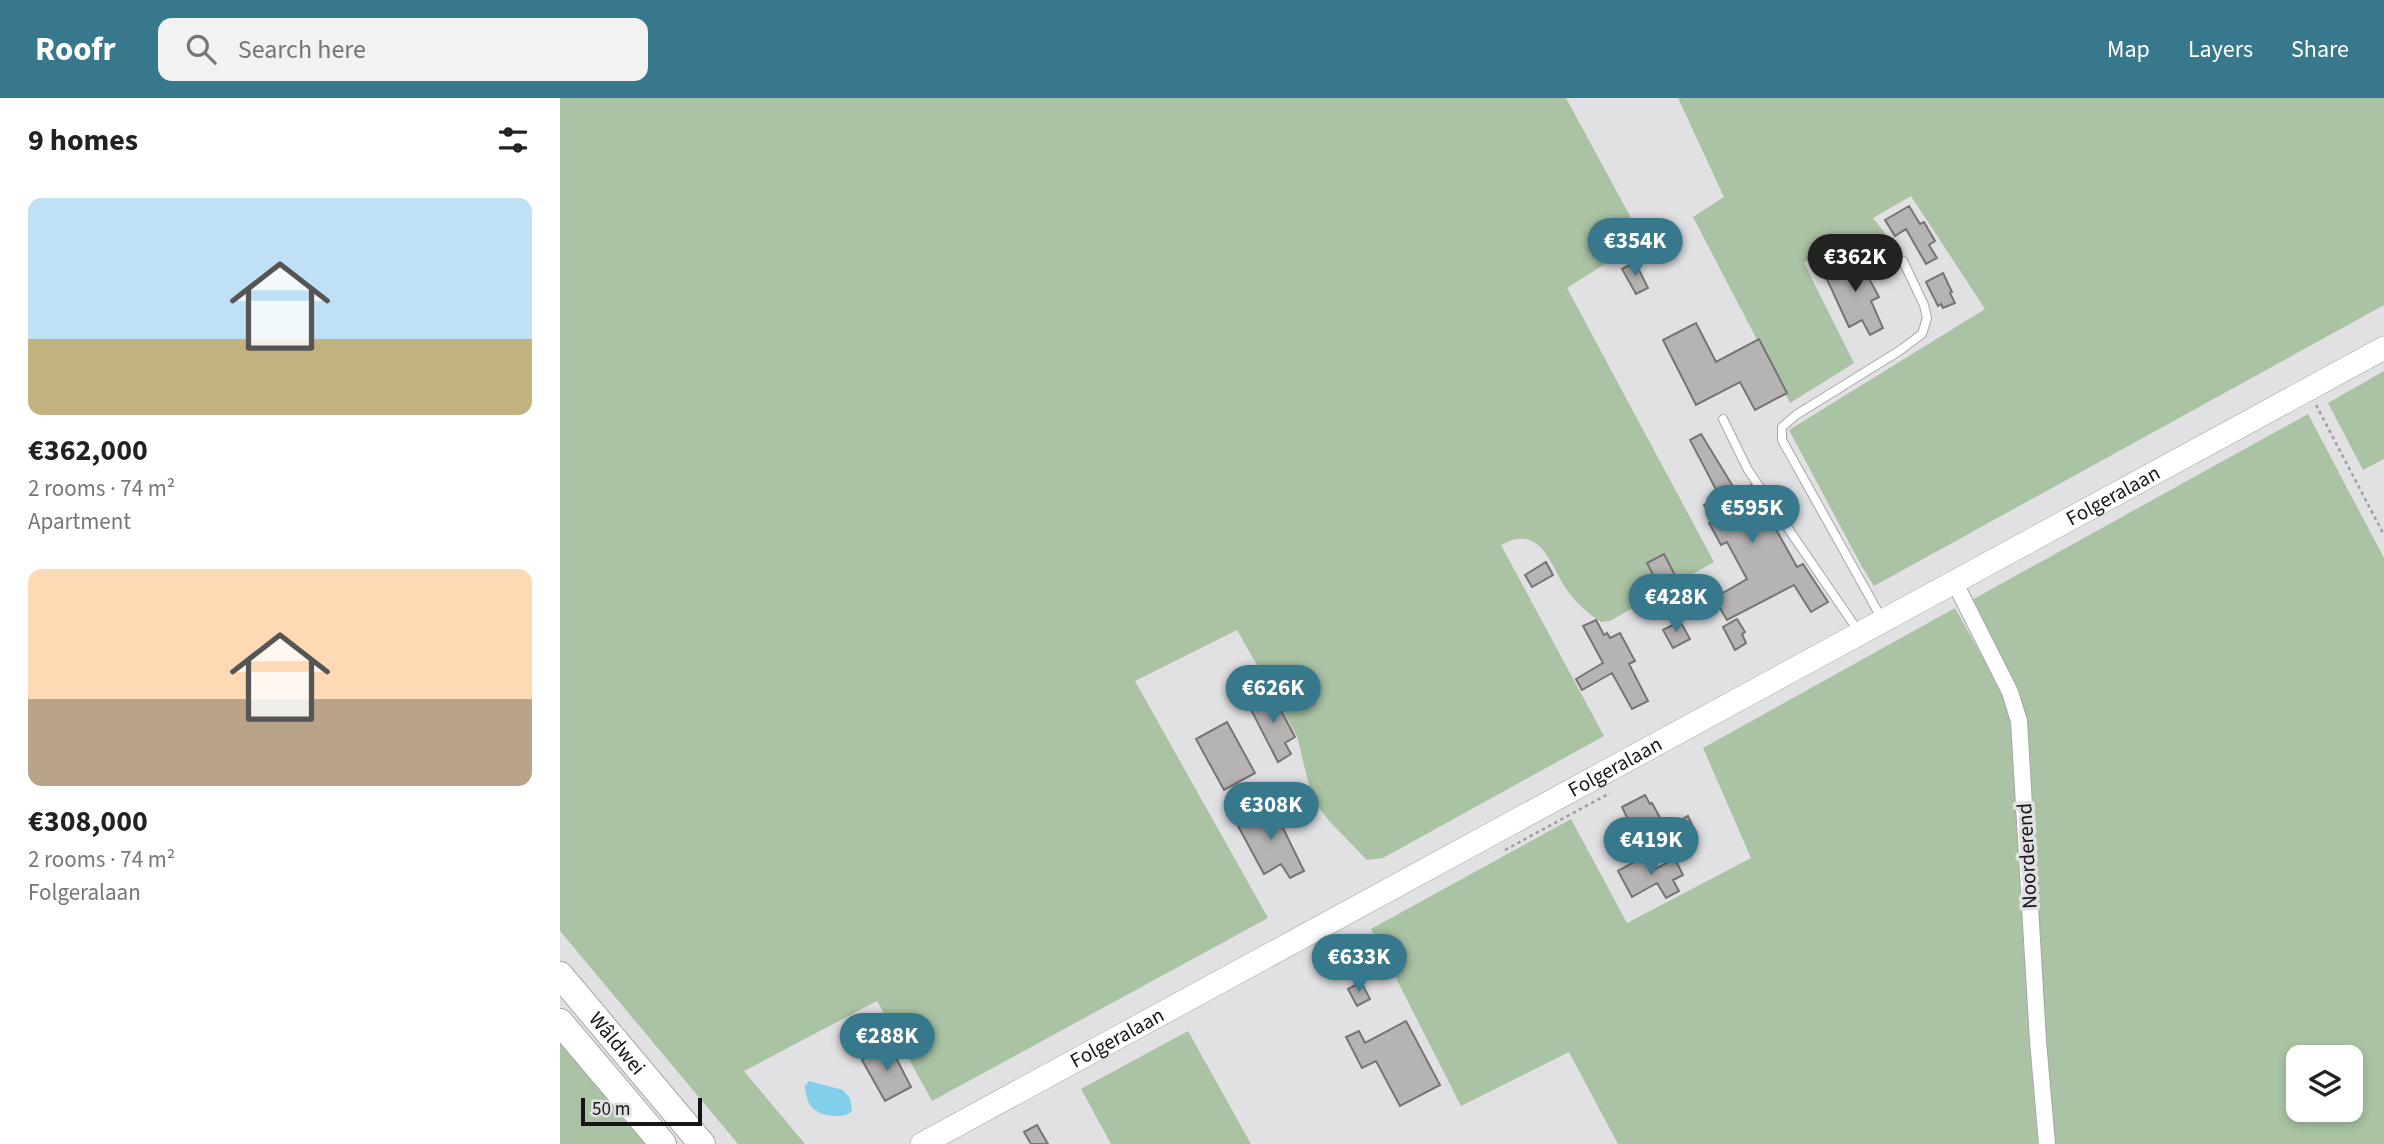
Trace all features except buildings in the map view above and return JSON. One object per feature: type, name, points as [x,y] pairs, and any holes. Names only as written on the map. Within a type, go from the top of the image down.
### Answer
[{"type":"highway","name":"Wâldwei","points":[[560,975],[702,1144]]},
{"type":"highway","name":"Wâldwei","points":[[560,1022],[663,1144]]},
{"type":"main road","name":"Folgeralaan","points":[[922,1144],[2384,348]]},
{"type":"street","name":"Noorderend","points":[[1955,583],[2010,692],[2019,722],[2038,1041],[2047,1144]]},
{"type":"lane","points":[[1883,622],[1782,440],[1782,427],[1922,334],[1927,318],[1924,305],[1903,261]]},
{"type":"lane","points":[[1723,419],[1748,470],[1860,634]]},
{"type":"path","points":[[2308,390],[2384,535]]},
{"type":"green space","points":[[560,98],[1566,98],[1643,240],[1567,288],[1714,562],[1610,621],[1601,622],[1572,597],[1544,551],[1536,543],[1527,539],[1515,539],[1501,545],[1604,736],[1383,858],[1367,860],[1330,822],[1312,798],[1297,736],[1237,630],[1135,681],[1268,918],[932,1101],[877,1001],[744,1071],[805,1144],[738,1144],[560,931]]},
{"type":"green space","points":[[1678,98],[2384,98],[2384,305],[1874,586],[1789,430],[1985,309],[1911,196],[1873,218],[1888,237],[1853,258],[1842,245],[1804,263],[1854,363],[1790,403],[1693,217],[1724,197]]},
{"type":"green space","points":[[2384,371],[2384,459],[2363,470],[2328,403]]},
{"type":"green space","points":[[2308,414],[2384,558],[2384,1144],[2055,1144],[2046,1051],[2024,713],[1970,601]]},
{"type":"green space","points":[[1955,608],[1999,687],[2012,717],[2038,1144],[1618,1144],[1569,1052],[1461,1106],[1371,929],[1571,819],[1627,923],[1751,858],[1703,748]]},
{"type":"green space","points":[[1188,1031],[1251,1144],[1111,1144],[1081,1089]]},
{"type":"green space","points":[[560,1033],[654,1144],[560,1144]]},
{"type":"water","points":[[809,1081],[843,1090],[850,1098],[852,1111],[838,1116],[817,1111],[807,1099],[805,1086]]}]
